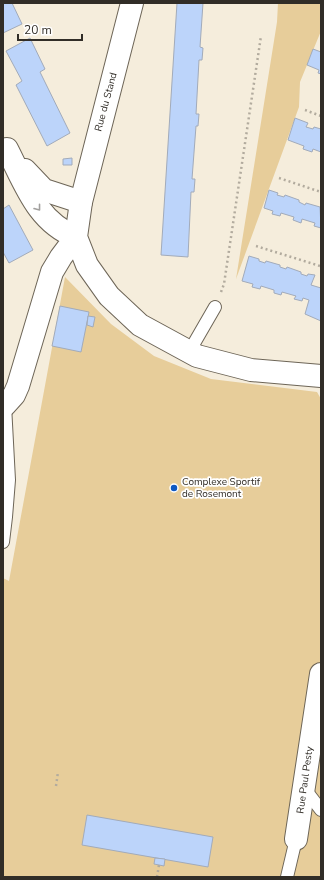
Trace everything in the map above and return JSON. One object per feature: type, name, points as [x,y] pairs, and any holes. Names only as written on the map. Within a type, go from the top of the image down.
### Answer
[{"type":"street","name":"Rue du Stand","points":[[76,237],[81,202],[132,3]]},
{"type":"street","points":[[5,145],[44,190],[81,202]]},
{"type":"street","points":[[5,145],[36,206],[53,225],[66,234],[76,237]]},
{"type":"street","points":[[76,237],[88,265],[109,296],[140,325],[197,356],[251,370],[321,376]]},
{"type":"street","points":[[4,401],[14,395],[18,386],[52,272],[76,237]]},
{"type":"street","name":"Rue Paul Pesty","points":[[296,839],[321,674]]},
{"type":"lane","points":[[189,352],[215,307]]},
{"type":"lane","points":[[3,542],[8,480],[4,401]]},
{"type":"lane","points":[[304,788],[321,810]]},
{"type":"lane","points":[[287,877],[296,839]]},
{"type":"path","points":[[215,307],[224,284],[261,36]]},
{"type":"path","points":[[305,110],[321,116]]},
{"type":"path","points":[[279,178],[321,192]]},
{"type":"path","points":[[256,246],[320,266]]},
{"type":"path","points":[[56,786],[58,772]]},
{"type":"path","points":[[157,877],[159,865]]},
{"type":"shaded area","points":[[278,3],[321,3],[321,31],[300,82],[299,107],[236,279],[277,22]]},
{"type":"shaded area","name":"Complexe Sportif de Rosemont","points":[[65,277],[111,324],[154,356],[211,379],[317,392],[321,399],[321,877],[3,877],[3,578],[9,581]]},
{"type":"building","points":[[3,3],[12,3],[22,24],[3,33]]},
{"type":"building","points":[[177,3],[203,3],[200,47],[203,48],[202,60],[199,60],[196,114],[199,114],[198,126],[196,126],[192,179],[195,179],[194,192],[191,192],[188,257],[161,255]]},
{"type":"building","points":[[30,38],[45,69],[40,72],[70,133],[47,146],[16,85],[22,81],[6,51]]},
{"type":"building","points":[[313,49],[321,52],[321,74],[318,73],[319,70],[307,65]]},
{"type":"building","points":[[295,118],[308,123],[306,127],[321,129],[321,152],[313,149],[312,152],[303,149],[304,146],[288,140]]},
{"type":"building","points":[[72,158],[72,165],[63,165],[63,159]]},
{"type":"building","points":[[269,190],[278,193],[277,195],[284,197],[285,195],[299,200],[299,202],[305,205],[306,203],[320,207],[321,228],[314,226],[315,223],[302,219],[301,223],[293,220],[294,217],[281,213],[280,216],[272,214],[273,211],[264,208]]},
{"type":"building","points":[[9,205],[33,250],[9,263],[3,252],[3,209]]},
{"type":"building","points":[[249,256],[259,259],[259,261],[265,263],[266,261],[280,265],[280,267],[286,269],[287,267],[307,276],[308,274],[315,275],[311,285],[321,288],[321,321],[305,314],[309,300],[303,298],[302,301],[294,299],[296,296],[282,292],[281,295],[274,293],[274,290],[261,286],[260,289],[252,287],[253,284],[242,281]]},
{"type":"building","points":[[60,306],[89,312],[81,352],[52,346]]},
{"type":"building","points":[[88,316],[95,317],[93,327],[87,325]]},
{"type":"building","points":[[87,815],[213,837],[208,867],[82,845]]},
{"type":"building","points":[[155,858],[165,859],[164,866],[154,864]]},
{"type":"place","name":"Complexe Sportif de Rosemont","points":[[174,488]]}]
